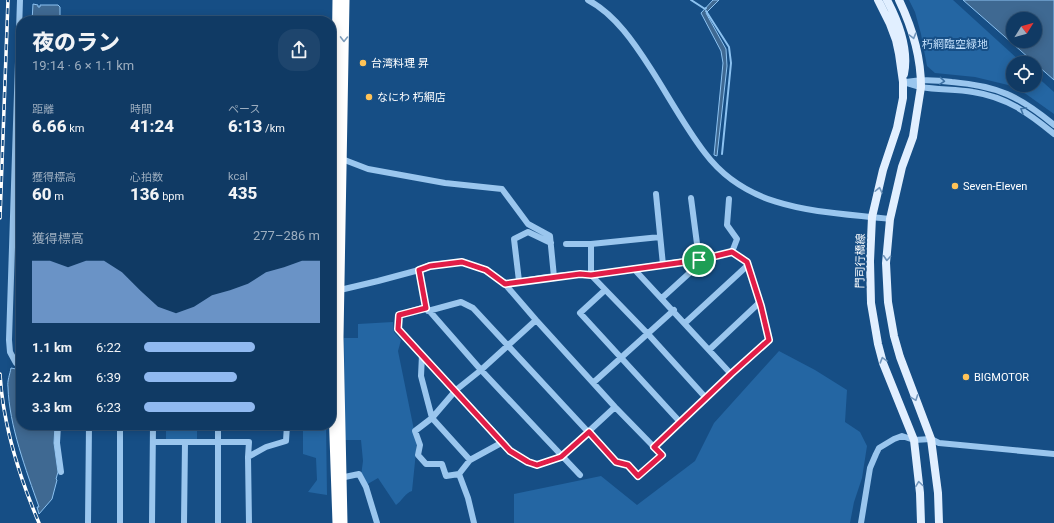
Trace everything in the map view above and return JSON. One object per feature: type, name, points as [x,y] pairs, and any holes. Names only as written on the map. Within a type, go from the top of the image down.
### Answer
[{"type":"highway","points":[[336,127],[337,0]]},
{"type":"highway","points":[[336,350],[340,290],[345,0]]},
{"type":"highway","points":[[336,430],[338,479],[343,523]]},
{"type":"highway","points":[[336,523],[338,479]]},
{"type":"main road","name":"門司行橋線","points":[[878,0],[896,40],[903,82],[903,98],[897,128],[883,170],[872,217],[870,262],[871,303],[883,364],[914,440],[920,494],[921,523]]},
{"type":"main road","points":[[887,0],[894,14],[904,46],[906,62],[903,82]]},
{"type":"main road","points":[[899,0],[914,37],[921,83],[913,137],[902,166],[890,219],[886,263],[888,302],[900,357],[931,439],[938,493],[939,523]]},
{"type":"street","points":[[19,16],[20,0]]},
{"type":"street","points":[[588,0],[594,3],[615,21],[632,40],[706,154],[724,174],[753,194],[780,204],[814,211],[890,219]]},
{"type":"street","points":[[903,82],[972,84],[989,87],[1018,98],[1035,109],[1054,125]]},
{"type":"street","points":[[921,83],[988,95],[1002,100],[1031,115],[1054,134]]},
{"type":"street","points":[[16,124],[9,340],[10,352],[16,363]]},
{"type":"street","points":[[342,159],[368,169],[446,183],[502,189],[528,224],[550,236],[554,277]]},
{"type":"street","points":[[656,194],[662,265]]},
{"type":"street","points":[[662,298],[696,267],[699,260],[692,198]]},
{"type":"street","points":[[730,199],[727,225],[737,239],[732,252]]},
{"type":"street","points":[[520,282],[514,239],[528,232],[551,243]]},
{"type":"street","points":[[566,244],[591,244],[660,237]]},
{"type":"street","points":[[591,244],[591,275],[648,334],[706,398]]},
{"type":"street","points":[[505,284],[580,274],[591,275],[699,260],[732,252],[747,262],[760,302],[769,340],[654,447]]},
{"type":"street","points":[[340,290],[430,266],[462,262],[486,270],[505,284],[536,320],[662,455],[638,476],[628,465],[616,462],[589,432],[509,345],[473,308],[461,302],[399,315],[398,329],[456,390],[510,451],[528,462],[537,465],[561,457],[589,432],[615,406]]},
{"type":"street","points":[[685,323],[748,265]]},
{"type":"street","points":[[634,269],[674,310],[731,374]]},
{"type":"street","points":[[419,270],[427,309],[561,457],[580,475]]},
{"type":"street","points":[[605,290],[580,313],[622,357],[680,422]]},
{"type":"street","points":[[709,350],[760,302]]},
{"type":"street","points":[[594,382],[674,310]]},
{"type":"street","points":[[503,442],[470,460],[459,474],[446,476],[442,464],[426,464],[418,455],[420,445],[415,431],[432,418],[456,390],[481,370],[536,320]]},
{"type":"street","points":[[422,355],[421,376],[432,418],[470,460]]},
{"type":"street","points":[[57,430],[56,443],[61,472]]},
{"type":"street","points":[[88,523],[89,430]]},
{"type":"street","points":[[120,430],[120,523]]},
{"type":"street","points":[[152,523],[153,430]]},
{"type":"street","points":[[218,430],[218,523]]},
{"type":"street","points":[[248,457],[266,447],[286,441],[287,430]]},
{"type":"street","points":[[861,523],[870,468],[876,454],[880,448],[902,436],[914,440],[931,439],[939,443],[1054,454]]},
{"type":"street","points":[[153,442],[249,442],[249,523]]},
{"type":"street","points":[[184,523],[185,442]]},
{"type":"street","points":[[338,479],[359,474],[366,487],[377,523]]},
{"type":"street","points":[[459,474],[468,498],[474,523]]},
{"type":"green space","name":"朽網臨空緑地","points":[[909,0],[953,0],[1014,56],[1006,56],[1006,85],[975,77],[935,73],[927,66],[915,12]]},
{"type":"green space","name":"朽網臨空緑地","points":[[1042,81],[1054,92],[1054,114],[1022,92],[1042,92]]},
{"type":"green space","points":[[393,322],[394,332],[401,340],[398,351],[417,442],[412,491],[407,493],[396,505],[378,478],[366,485],[361,476],[363,461],[361,440],[345,440],[344,338],[358,338],[358,324]]},
{"type":"green space","points":[[779,351],[815,370],[847,390],[845,422],[860,432],[867,446],[862,478],[854,502],[850,523],[514,523],[514,494],[601,476],[637,505],[695,461],[714,423]]},
{"type":"green space","points":[[166,430],[197,430],[197,439],[166,439]]},
{"type":"green space","points":[[303,430],[326,430],[327,495],[308,492],[317,480],[316,458],[303,454]]},
{"type":"shaded area","points":[[713,0],[719,0],[706,13],[726,49],[727,66],[717,156],[714,155],[723,63],[721,51],[701,13]]},
{"type":"shaded area","points":[[963,0],[1054,0],[1054,80],[1042,69],[1042,56],[1027,56],[1018,48],[1042,48],[1042,12],[1006,12],[1006,38]]},
{"type":"shaded area","points":[[33,4],[38,5],[38,7],[40,7],[40,5],[58,5],[60,7],[60,16],[32,16]]},
{"type":"shaded area","points":[[11,368],[16,369],[16,430],[55,430],[54,443],[58,472],[57,480],[52,499],[39,514],[37,507],[39,507],[24,463],[11,417],[8,385]]},
{"type":"waterway","points":[[691,0],[705,9],[706,8]]},
{"type":"waterway","points":[[706,11],[729,47],[731,63],[722,154]]},
{"type":"railway","points":[[0,218],[8,0]]},
{"type":"railway","points":[[0,374],[8,431],[25,487],[39,523]]},
{"type":"place","name":"台湾料理 昇","points":[[363,63]]},
{"type":"place","name":"なにわ 朽網店","points":[[369,97]]},
{"type":"place","name":"Seven-Eleven","points":[[955,186]]},
{"type":"place","name":"BIGMOTOR","points":[[966,377]]},
{"type":"route","points":[[732,252],[747,262],[761,306],[769,340],[751,355],[654,447],[662,455],[638,476],[628,465],[616,462],[589,432],[561,457],[537,465],[528,462],[510,451],[456,390],[398,329],[399,315],[426,308],[419,270],[430,266],[462,262],[486,270],[505,284],[580,274],[591,275],[699,260],[732,252]]}]
